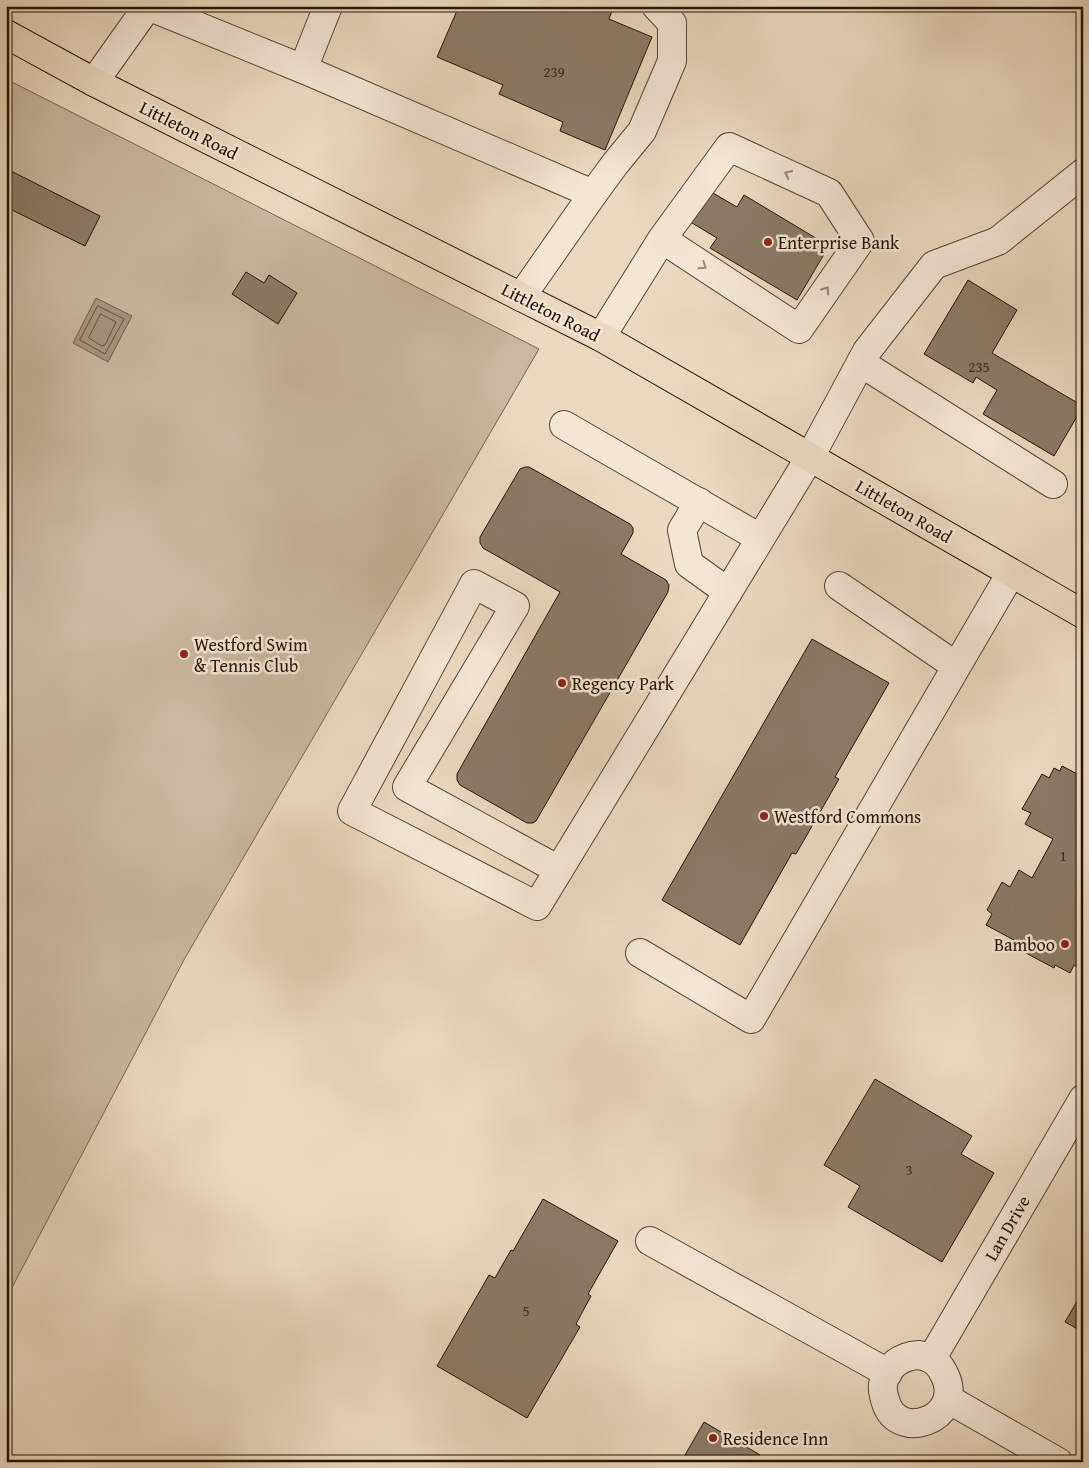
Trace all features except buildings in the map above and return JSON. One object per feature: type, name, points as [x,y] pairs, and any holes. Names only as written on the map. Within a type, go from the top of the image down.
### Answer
[{"type":"main road","name":"Littleton Road","points":[[6,34],[94,82],[601,337],[1083,614]]},
{"type":"street","points":[[94,82],[148,6],[303,69],[593,194]]},
{"type":"street","points":[[303,69],[328,6]]},
{"type":"street","points":[[522,296],[593,194],[642,132],[672,61],[672,23],[656,6]]},
{"type":"street","points":[[601,337],[662,239],[729,147],[829,193],[860,241],[799,329],[662,239]]},
{"type":"street","points":[[559,870],[407,787],[516,606],[474,584],[352,811],[537,906],[559,870],[728,592],[760,538],[810,457],[867,351],[934,265],[998,242],[1083,173]]},
{"type":"street","points":[[861,363],[1053,484]]},
{"type":"street","points":[[564,425],[760,538]]},
{"type":"street","points":[[699,502],[682,530],[689,564],[728,592]]},
{"type":"street","points":[[640,953],[751,1019],[1011,573]]},
{"type":"street","points":[[839,586],[956,666]]},
{"type":"street","name":"Lan Drive","points":[[932,1358],[1083,1099]]},
{"type":"street","points":[[650,1241],[888,1373]]},
{"type":"street","points":[[919,1355],[932,1358],[943,1372],[948,1385],[948,1399],[940,1414],[928,1421],[904,1422],[894,1418],[885,1402],[883,1385],[888,1373],[897,1361],[909,1356],[919,1355]]},
{"type":"street","points":[[948,1399],[1058,1462]]},
{"type":"shaded area","name":"Westford Swim & Tennis Club","points":[[6,79],[539,349],[185,958],[6,1299]]},
{"type":"water","points":[[96,298],[132,316],[108,362],[73,343]]},
{"type":"place","name":"Enterprise Bank","points":[[768,242]]},
{"type":"place","name":"Westford Swim & Tennis Club","points":[[184,654]]},
{"type":"place","name":"Regency Park","points":[[562,683]]},
{"type":"place","name":"Westford Commons","points":[[764,816]]},
{"type":"place","name":"Bamboo","points":[[1065,944]]},
{"type":"place","name":"Residence Inn","points":[[713,1438]]}]
